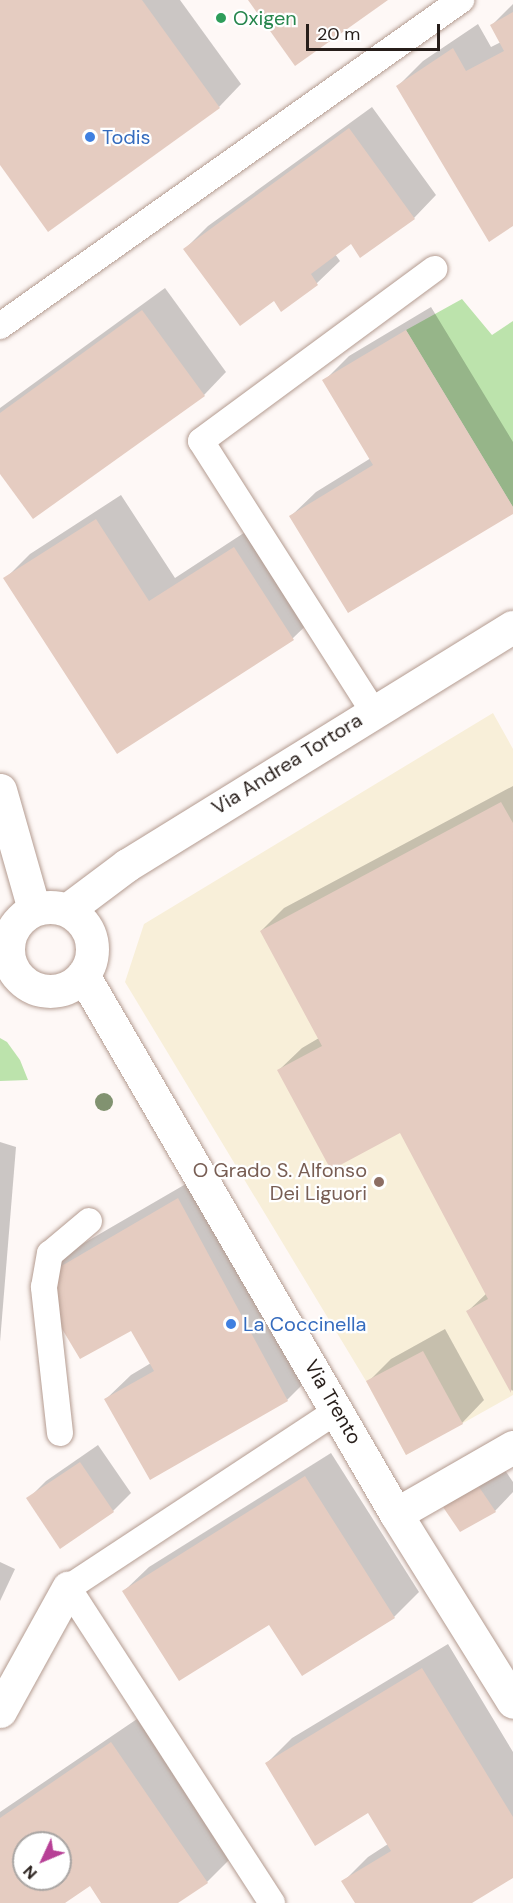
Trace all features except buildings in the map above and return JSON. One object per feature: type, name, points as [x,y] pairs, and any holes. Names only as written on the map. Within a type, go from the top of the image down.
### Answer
[{"type":"street","name":"Via Andrea Tortora","points":[[67,910],[121,869],[373,711],[513,627]]},
{"type":"street","points":[[0,790],[34,909]]},
{"type":"street","points":[[34,909],[67,910],[78,917],[91,939],[89,964],[83,975],[66,987],[45,991],[6,972],[8,940],[13,927],[34,909]]},
{"type":"street","name":"Via Trento","points":[[83,975],[338,1410],[396,1514],[513,1702]]},
{"type":"street","points":[[396,1514],[513,1447]]},
{"type":"street","points":[[0,1711],[68,1588]]},
{"type":"lane","points":[[0,326],[461,0]]},
{"type":"lane","points":[[373,711],[201,441],[434,270]]},
{"type":"lane","points":[[60,1433],[44,1287],[50,1254],[89,1221]]},
{"type":"lane","points":[[272,1903],[68,1588],[338,1410]]},
{"type":"shaded area","name":"O Grado S. Alfonso Dei Liguori","points":[[493,713],[513,749],[513,1395],[406,1455],[366,1381],[125,982],[144,924]]},
{"type":"green space","points":[[462,299],[492,335],[513,321],[513,507],[406,330]]},
{"type":"green space","points":[[0,1038],[7,1042],[20,1060],[28,1080],[0,1081]]},
{"type":"place","name":"Oxigen","points":[[221,18]]},
{"type":"place","name":"Todis","points":[[90,137]]},
{"type":"place","name":"O Grado S. Alfonso Dei Liguori","points":[[379,1182]]},
{"type":"place","name":"La Coccinella","points":[[231,1324]]}]
